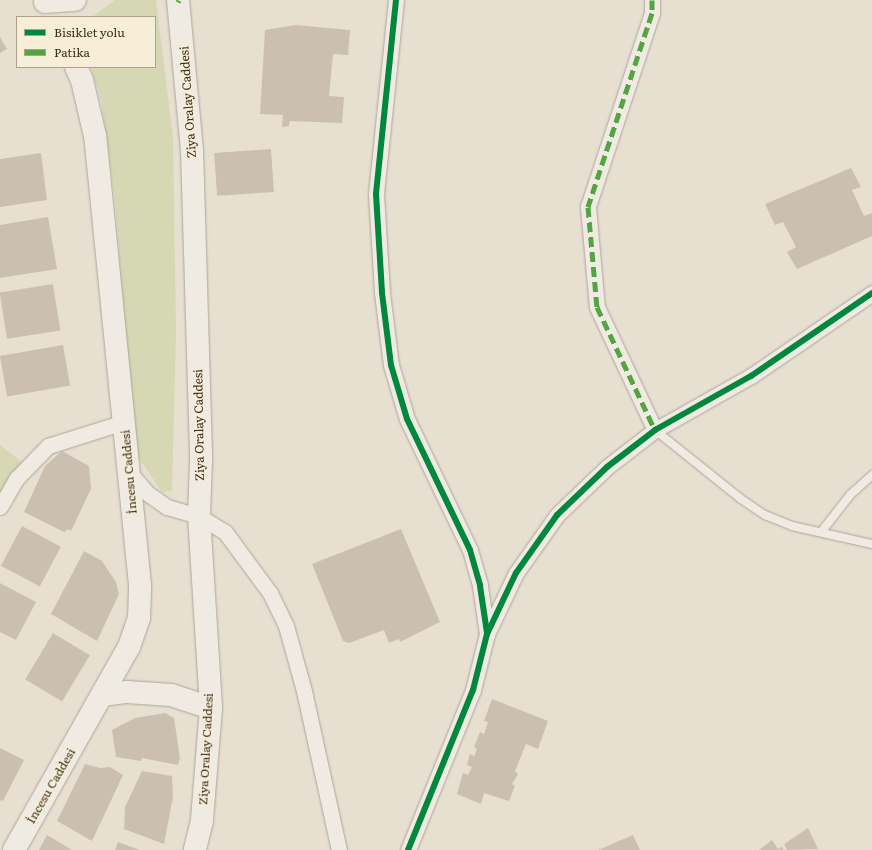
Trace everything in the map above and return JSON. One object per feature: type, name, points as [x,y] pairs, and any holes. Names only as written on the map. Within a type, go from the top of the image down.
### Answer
[{"type":"main road","points":[[47,6],[75,0]]},
{"type":"main road","name":"Ziya Oralay Caddesi","points":[[178,1],[192,150],[201,461],[200,516],[211,708],[202,821],[195,850]]},
{"type":"main road","name":"İncesu Caddesi","points":[[14,850],[129,647],[138,618],[140,585],[94,136],[82,80],[76,68]]},
{"type":"main road","points":[[102,695],[127,692],[171,695],[211,708]]},
{"type":"street","points":[[396,0],[376,194],[382,293],[391,365],[407,419],[470,550],[480,586],[487,634]]},
{"type":"street","points":[[652,0],[652,13],[588,206],[597,307],[655,430]]},
{"type":"street","points":[[408,850],[473,690],[487,634],[516,573],[556,515],[607,467],[655,430],[751,376],[872,293]]},
{"type":"street","points":[[0,507],[17,478],[48,446],[124,422]]},
{"type":"street","points":[[129,472],[147,493],[167,506],[200,516],[225,532],[245,556],[270,592],[286,626],[320,758],[338,850]]},
{"type":"lane","points":[[655,430],[753,508],[792,526],[822,531],[872,544]]},
{"type":"lane","points":[[822,531],[850,495],[872,475]]},
{"type":"green space","points":[[115,0],[156,0],[173,137],[176,332],[172,491],[162,492],[134,451],[115,199],[101,101],[91,68],[156,68],[156,16],[93,16]]},
{"type":"green space","points":[[0,445],[28,467],[0,507]]},
{"type":"building","points":[[296,25],[350,30],[348,55],[333,54],[329,96],[344,97],[342,123],[290,121],[289,126],[282,127],[283,115],[260,114],[265,30]]},
{"type":"building","points":[[0,37],[7,49],[0,53]]},
{"type":"building","points":[[271,149],[274,192],[217,196],[214,153]]},
{"type":"building","points":[[41,153],[47,200],[0,207],[0,159]]},
{"type":"building","points":[[851,168],[861,187],[852,190],[864,216],[872,213],[872,236],[797,269],[787,252],[796,247],[783,222],[775,225],[765,204]]},
{"type":"building","points":[[48,217],[57,269],[0,278],[0,225]]},
{"type":"building","points":[[53,284],[60,330],[7,339],[0,292]]},
{"type":"building","points":[[63,345],[70,385],[7,396],[0,356]]},
{"type":"building","points":[[62,451],[89,466],[91,489],[71,531],[68,529],[64,532],[24,512],[45,466]]},
{"type":"building","points":[[22,526],[61,547],[40,586],[1,566]]},
{"type":"building","points":[[401,529],[440,622],[400,642],[399,639],[389,643],[384,630],[349,643],[343,641],[312,564]]},
{"type":"building","points":[[84,551],[102,561],[116,582],[119,594],[97,641],[51,614]]},
{"type":"building","points":[[0,583],[36,602],[16,640],[0,632]]},
{"type":"building","points":[[53,633],[90,655],[62,701],[25,679]]},
{"type":"building","points":[[492,699],[548,721],[538,749],[526,744],[515,771],[518,774],[512,784],[515,786],[509,801],[484,793],[481,804],[457,794],[463,773],[468,775],[472,767],[467,765],[470,754],[474,756],[477,749],[474,747],[480,732],[484,734],[488,722],[484,721]]},
{"type":"building","points":[[165,713],[174,718],[180,758],[178,765],[142,758],[141,761],[116,757],[112,730],[135,718]]},
{"type":"building","points":[[0,748],[24,760],[3,801],[0,800]]},
{"type":"building","points":[[85,764],[100,768],[110,767],[123,775],[92,841],[57,821]]},
{"type":"building","points":[[142,771],[172,776],[173,797],[164,844],[124,829],[125,807]]},
{"type":"building","points":[[808,828],[818,849],[787,850],[784,844]]},
{"type":"building","points":[[47,835],[72,850],[39,850]]},
{"type":"building","points":[[633,835],[640,850],[598,850]]},
{"type":"building","points":[[772,840],[778,849],[782,847],[784,850],[759,850]]},
{"type":"building","points":[[118,842],[140,850],[115,850]]},
{"type":"marked path","points":[[652,0],[652,13],[588,207],[597,307],[655,430]]},
{"type":"cycle path","points":[[396,0],[376,194],[382,293],[391,365],[407,419],[470,550],[480,586],[487,633]]},
{"type":"cycle path","points":[[408,850],[473,690],[487,634],[516,573],[557,515],[607,467],[655,430],[751,376],[872,293]]}]
